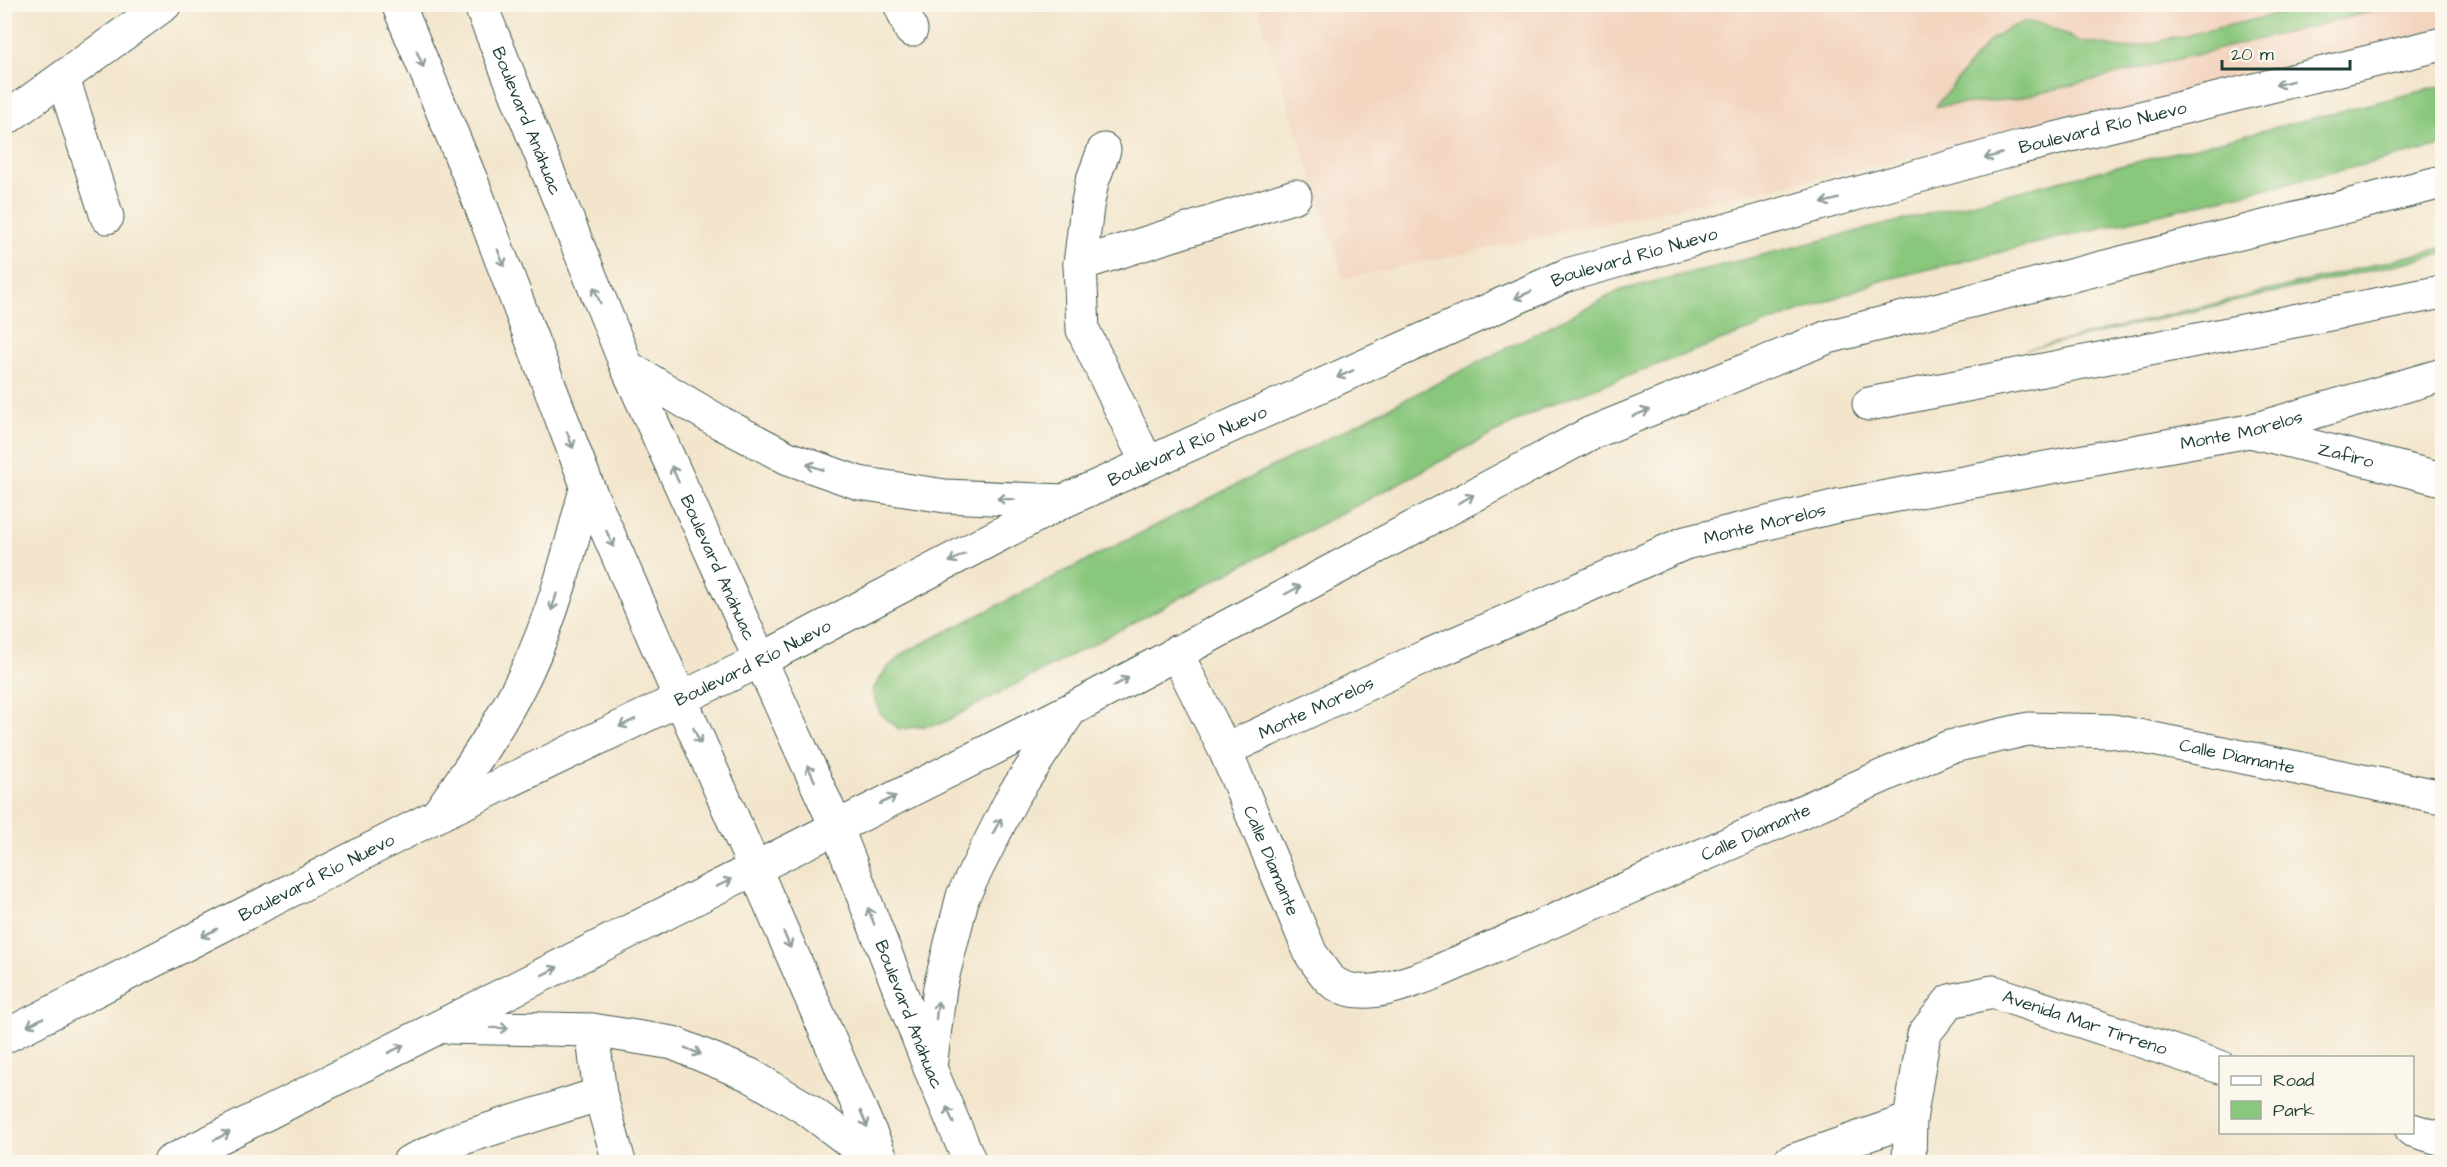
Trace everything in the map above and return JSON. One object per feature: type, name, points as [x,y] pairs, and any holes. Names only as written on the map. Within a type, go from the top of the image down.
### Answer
[{"type":"main road","points":[[4,120],[165,4]]},
{"type":"main road","points":[[398,4],[473,185],[587,485],[756,867],[883,1162]]},
{"type":"main road","name":"Boulevard Anáhuac","points":[[480,4],[627,367],[836,826],[930,1068],[970,1162]]},
{"type":"main road","name":"Boulevard Río Nuevo","points":[[4,1037],[436,816],[759,661],[1065,501],[1567,275],[2022,147],[2442,44]]},
{"type":"main road","points":[[63,78],[107,217]]},
{"type":"main road","points":[[1104,150],[1092,182],[1080,264],[1083,330],[1147,463]]},
{"type":"main road","points":[[170,1162],[1070,710],[1589,434],[1827,338],[2442,182]]},
{"type":"main road","points":[[1080,264],[1295,196]]},
{"type":"main road","points":[[1869,404],[2442,292]]},
{"type":"main road","points":[[627,367],[721,423],[788,458],[859,483],[945,496],[1065,501]]},
{"type":"main road","name":"Monte Morelos","points":[[1225,750],[1427,656],[1685,543],[1837,506],[2249,431],[2442,375]]},
{"type":"main road","name":"Zafiro","points":[[2249,431],[2442,479]]},
{"type":"main road","points":[[436,816],[492,735],[524,677],[551,612],[587,485]]},
{"type":"main road","points":[[1176,652],[1225,750]]},
{"type":"main road","points":[[930,1068],[940,987],[963,896],[1013,796],[1070,710]]},
{"type":"main road","name":"Calle Diamante","points":[[1225,750],[1311,954],[1334,982],[1361,992],[1390,988],[1432,974],[1949,747],[2028,729],[2113,731],[2442,797]]},
{"type":"main road","name":"Avenida Mar Tirreno","points":[[1910,1120],[1924,1034],[1950,1001],[1993,992],[2219,1067]]},
{"type":"main road","points":[[442,1027],[592,1030],[673,1043],[750,1075],[807,1109],[877,1162]]},
{"type":"main road","points":[[592,1030],[600,1094],[619,1162]]},
{"type":"main road","points":[[409,1162],[460,1139],[600,1094]]},
{"type":"main road","points":[[1789,1162],[1910,1120],[1910,1162]]},
{"type":"shaded area","points":[[2442,4],[2442,45],[1344,279],[1257,5]]},
{"type":"green space","points":[[2321,4],[2399,5],[2015,99],[1936,106],[1986,44],[2005,30],[2024,22],[2044,24],[2079,41],[2127,49]]},
{"type":"green space","points":[[2442,86],[2442,146],[1880,281],[1542,408],[940,724],[899,729],[880,713],[872,691],[886,669],[906,652],[1621,290]]},
{"type":"green space","points":[[2442,248],[2442,254],[2025,350]]}]
